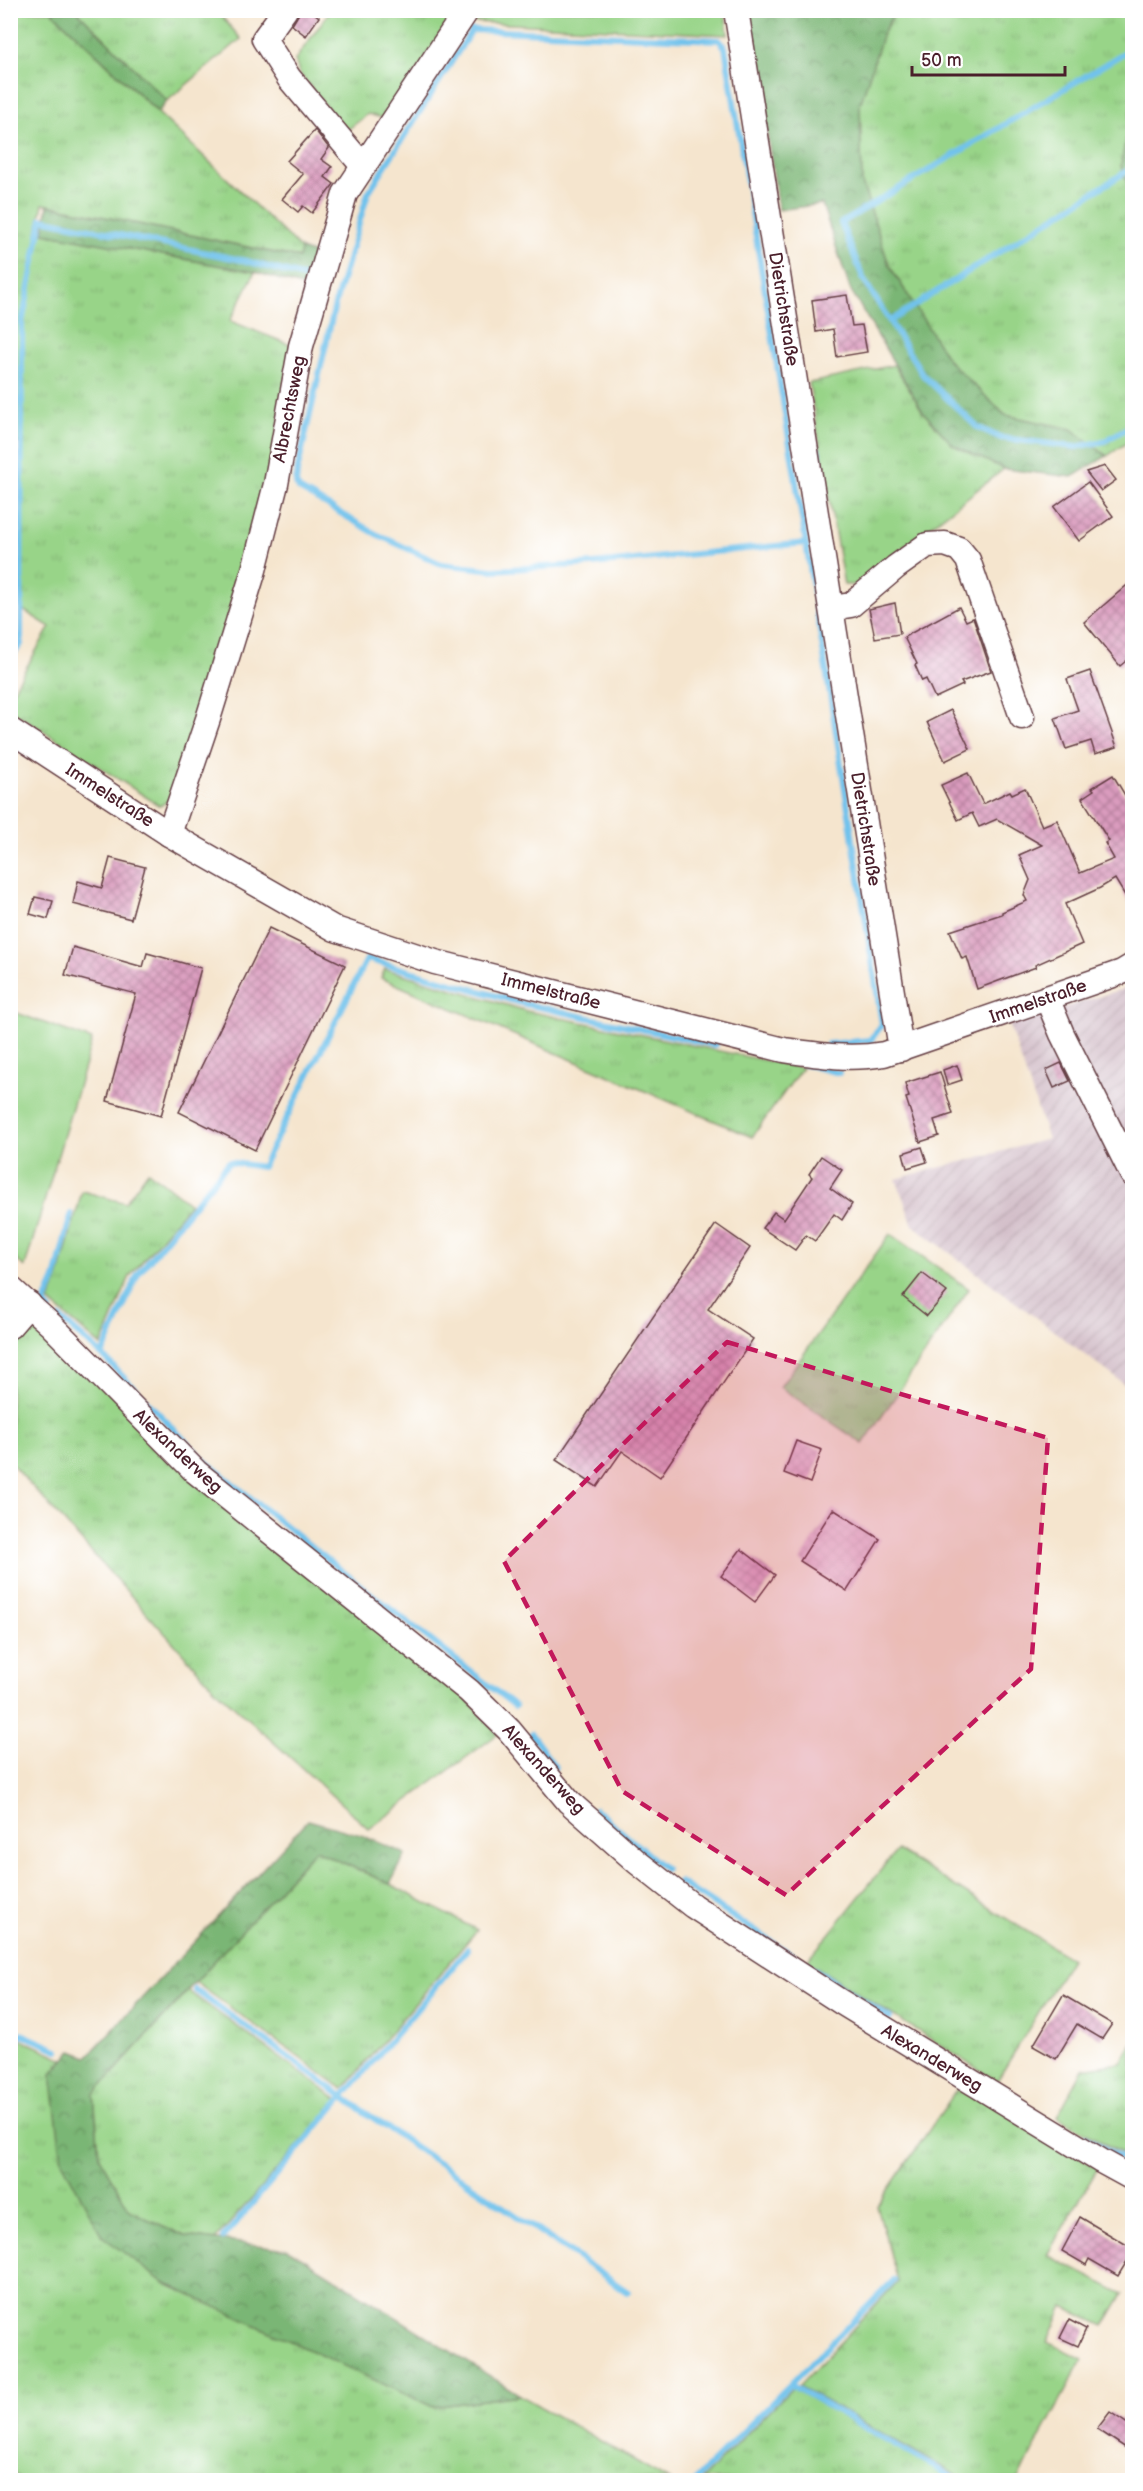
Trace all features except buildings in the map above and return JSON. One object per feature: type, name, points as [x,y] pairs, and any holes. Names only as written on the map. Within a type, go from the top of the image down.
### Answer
[{"type":"street","points":[[285,10],[264,39],[289,78],[363,166]]},
{"type":"street","name":"Albrechtsweg","points":[[169,834],[208,719],[254,570],[276,484],[301,346],[345,194],[467,10]]},
{"type":"street","name":"Dietrichstraße","points":[[736,10],[901,1049]]},
{"type":"street","points":[[832,608],[851,605],[896,567],[927,545],[945,544],[959,549],[968,560],[1022,717]]},
{"type":"street","name":"Immelstraße","points":[[10,730],[169,834],[335,928],[395,950],[784,1050],[861,1058],[901,1049],[1122,972],[1132,966]]},
{"type":"street","points":[[1047,998],[1062,1034],[1132,1174]]},
{"type":"street","name":"Alexanderweg","points":[[10,1288],[29,1304],[196,1472],[469,1691],[509,1731],[569,1802],[637,1862],[684,1899],[841,2002],[1132,2178]]},
{"type":"street","points":[[10,1326],[29,1304]]},
{"type":"highlighted area","points":[[727,1342],[1048,1438],[1031,1669],[786,1895],[622,1791],[504,1561]]},
{"type":"shaded area","points":[[1132,983],[1132,1390],[913,1225],[896,1179],[1048,1139],[1009,1025],[1123,989]]},
{"type":"green space","points":[[480,10],[725,10],[728,35],[473,22]]},
{"type":"green space","points":[[10,11],[51,11],[301,249],[300,258],[43,204],[37,232],[255,272],[230,321],[291,345],[269,484],[174,797],[160,806],[11,710],[11,694],[50,627],[20,608],[20,444],[10,440]]},
{"type":"green space","points":[[51,11],[77,11],[167,101],[158,112]]},
{"type":"green space","points":[[77,11],[217,11],[241,39],[167,101]]},
{"type":"green space","points":[[330,11],[459,11],[389,120],[368,114],[346,131],[299,73],[295,60]]},
{"type":"green space","points":[[748,11],[897,11],[884,30],[860,105],[862,183],[889,265],[949,361],[1005,415],[1071,429],[1107,456],[1072,477],[1004,469],[953,445],[923,412],[850,289],[822,204],[779,210]]},
{"type":"green space","points":[[897,11],[1132,11],[1132,103],[1121,166],[1132,197],[1132,439],[1107,456],[1071,429],[1005,415],[949,361],[889,265],[862,183],[860,105],[884,30]]},
{"type":"green space","points":[[1132,103],[1132,197],[1121,166]]},
{"type":"green space","points":[[48,205],[299,258],[301,249],[320,256],[311,289],[255,272],[43,233]]},
{"type":"green space","points":[[894,365],[923,412],[953,445],[1004,469],[855,585],[844,585],[809,383]]},
{"type":"green space","points":[[385,969],[527,1011],[802,1068],[752,1137],[381,978]]},
{"type":"green space","points":[[11,1011],[92,1040],[25,1267],[11,1256]]},
{"type":"green space","points":[[148,1171],[190,1204],[130,1276],[101,1346],[49,1301],[58,1279],[82,1191],[125,1203]]},
{"type":"green space","points":[[890,1234],[969,1289],[863,1444],[780,1387]]},
{"type":"green space","points":[[24,1322],[47,1328],[463,1695],[498,1734],[369,1829],[216,1690],[11,1463],[10,1338]]},
{"type":"green space","points":[[308,1820],[361,1835],[406,1854],[390,1884],[315,1850],[94,2094],[99,2156],[130,2211],[185,2236],[288,2249],[520,2395],[433,2407],[164,2283],[102,2236],[62,2161],[51,2074],[72,2051],[87,2057]]},
{"type":"green space","points":[[315,1850],[390,1884],[477,1930],[343,2089],[195,1982]]},
{"type":"green space","points":[[897,1850],[1071,1959],[997,2081],[807,1961]]},
{"type":"green space","points":[[188,1991],[338,2100],[215,2240],[185,2236],[130,2211],[99,2156],[94,2094]]},
{"type":"green space","points":[[11,2035],[64,2059],[51,2075],[103,2236],[433,2407],[520,2395],[669,2480],[21,2480],[11,2470]]},
{"type":"green space","points":[[1132,2043],[1132,2159],[1057,2117],[1083,2069],[1121,2063]]},
{"type":"green space","points":[[960,2085],[1098,2168],[1047,2255],[1123,2294],[1104,2326],[1063,2307],[1047,2342],[1083,2359],[1017,2480],[965,2480],[799,2386],[898,2281],[877,2206]]},
{"type":"green space","points":[[792,2388],[954,2480],[701,2480]]},
{"type":"waterway","points":[[806,543],[593,564],[493,570],[441,564],[376,534],[299,489],[296,484],[297,472],[335,304],[368,193],[472,30],[719,40],[725,47],[806,543],[882,1024],[871,1040],[828,1044]]},
{"type":"waterway","points":[[1132,48],[841,223],[864,280],[923,375],[977,427],[1001,438],[1076,447],[1105,441],[1132,425]]},
{"type":"waterway","points":[[890,321],[1132,168]]},
{"type":"waterway","points":[[10,659],[21,644],[22,323],[42,219],[246,261],[304,277]]},
{"type":"waterway","points":[[818,450],[823,480]]},
{"type":"waterway","points":[[102,1355],[138,1274],[229,1162],[262,1167],[367,959],[525,1004],[715,1045]]},
{"type":"waterway","points":[[804,1064],[839,1073]]},
{"type":"waterway","points":[[50,1309],[44,1304],[55,1279],[71,1214]]},
{"type":"waterway","points":[[60,1318],[102,1355],[205,1461],[515,1706]]},
{"type":"waterway","points":[[531,1734],[555,1767]]},
{"type":"waterway","points":[[595,1809],[665,1869]]},
{"type":"waterway","points":[[679,1882],[890,2018]]},
{"type":"waterway","points":[[223,2238],[468,1949]]},
{"type":"waterway","points":[[195,1990],[360,2109],[628,2292]]},
{"type":"waterway","points":[[10,2029],[58,2050]]},
{"type":"waterway","points":[[1086,2138],[1132,2164]]},
{"type":"waterway","points":[[695,2480],[894,2280]]},
{"type":"waterway","points":[[791,2385],[957,2480]]}]
